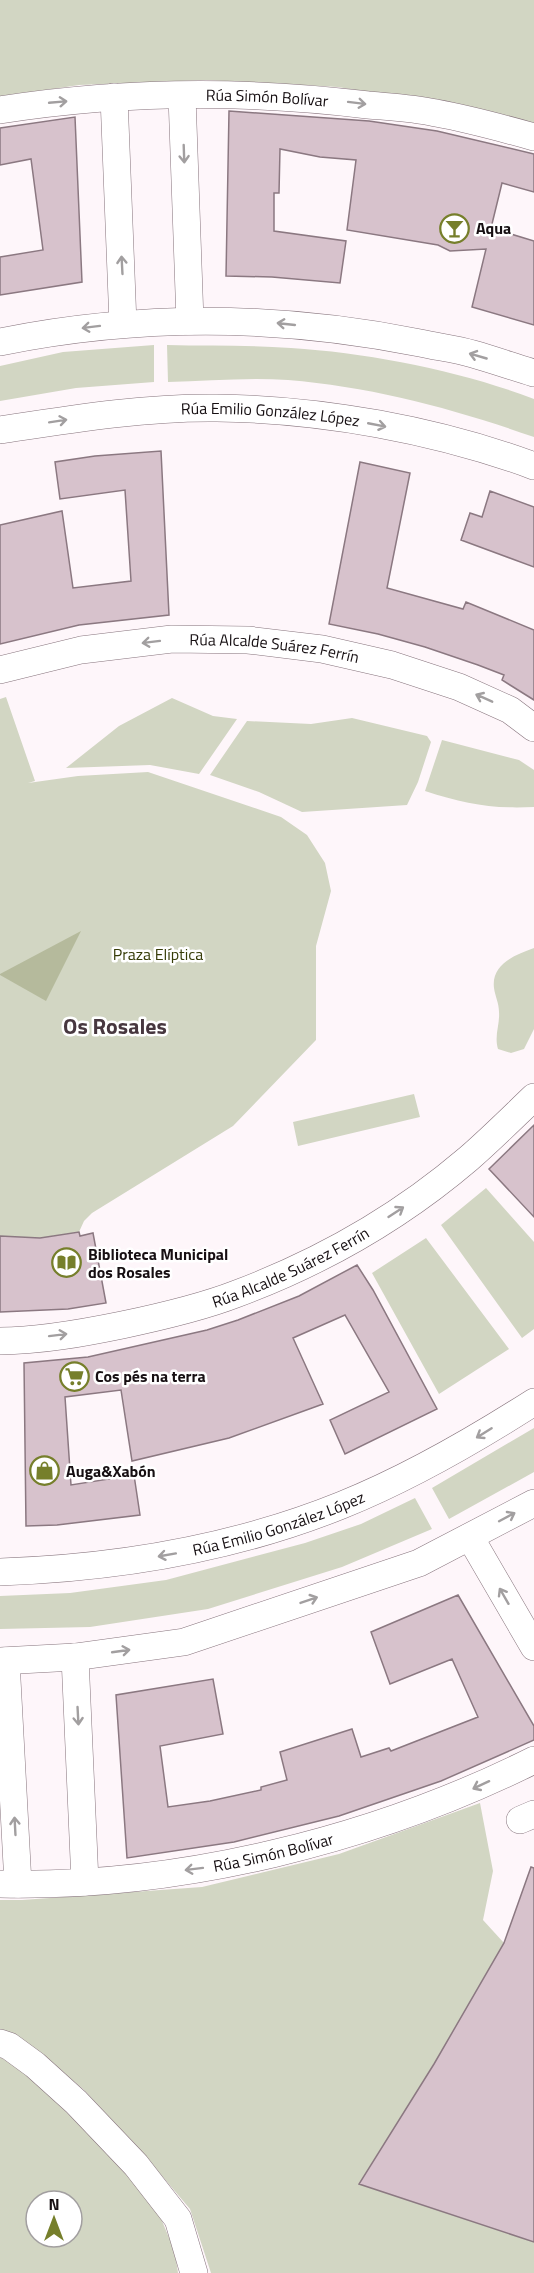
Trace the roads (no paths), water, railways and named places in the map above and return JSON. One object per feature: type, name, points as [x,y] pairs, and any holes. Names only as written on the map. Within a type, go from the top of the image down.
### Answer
[{"type":"street","name":"Rúa Simón Bolívar","points":[[0,110],[114,97],[239,95],[339,101],[435,112],[534,137]]},
{"type":"street","points":[[182,96],[190,321]]},
{"type":"street","points":[[114,97],[123,324]]},
{"type":"street","points":[[0,342],[50,332],[123,324],[190,321],[271,323],[374,334],[472,354],[534,373]]},
{"type":"street","name":"Rúa Emilio González López","points":[[0,430],[90,416],[160,410],[215,408],[270,410],[338,417],[410,431],[504,455],[534,466]]},
{"type":"street","name":"Rúa Alcalde Suárez Ferrín","points":[[0,670],[92,648],[172,639],[248,640],[322,650],[392,665],[459,687],[510,710],[534,728]]},
{"type":"street","name":"Rúa Alcalde Suárez Ferrín","points":[[0,1341],[96,1330],[148,1319],[235,1295],[279,1276],[355,1238],[410,1202],[467,1160],[534,1097]]},
{"type":"street","name":"Rúa Emilio González López","points":[[0,1572],[47,1571],[112,1564],[212,1547],[297,1521],[342,1505],[416,1470],[477,1438],[534,1402]]},
{"type":"street","points":[[9,1884],[3,1661],[75,1657],[184,1642],[419,1563],[534,1504]]},
{"type":"street","points":[[470,1537],[534,1647]]},
{"type":"street","points":[[75,1657],[85,1882]]},
{"type":"street","name":"Rúa Simón Bolívar","points":[[9,1884],[85,1882],[217,1867],[284,1851],[394,1817],[448,1798],[534,1760]]},
{"type":"street","points":[[0,2043],[9,2046],[35,2065],[61,2088],[136,2164],[178,2219],[194,2273]]},
{"type":"place","name":"Aqua","points":[[455,228]]},
{"type":"place","name":"Biblioteca Municipal dos Rosales","points":[[67,1263]]},
{"type":"place","name":"Cos pés na terra","points":[[74,1376]]},
{"type":"place","name":"Auga&Xabón","points":[[45,1471]]},
{"type":"district","name":"Os Rosales","points":[[115,1026]]},
{"type":"park label","name":"Praza Elíptica","points":[[158,954]]}]
